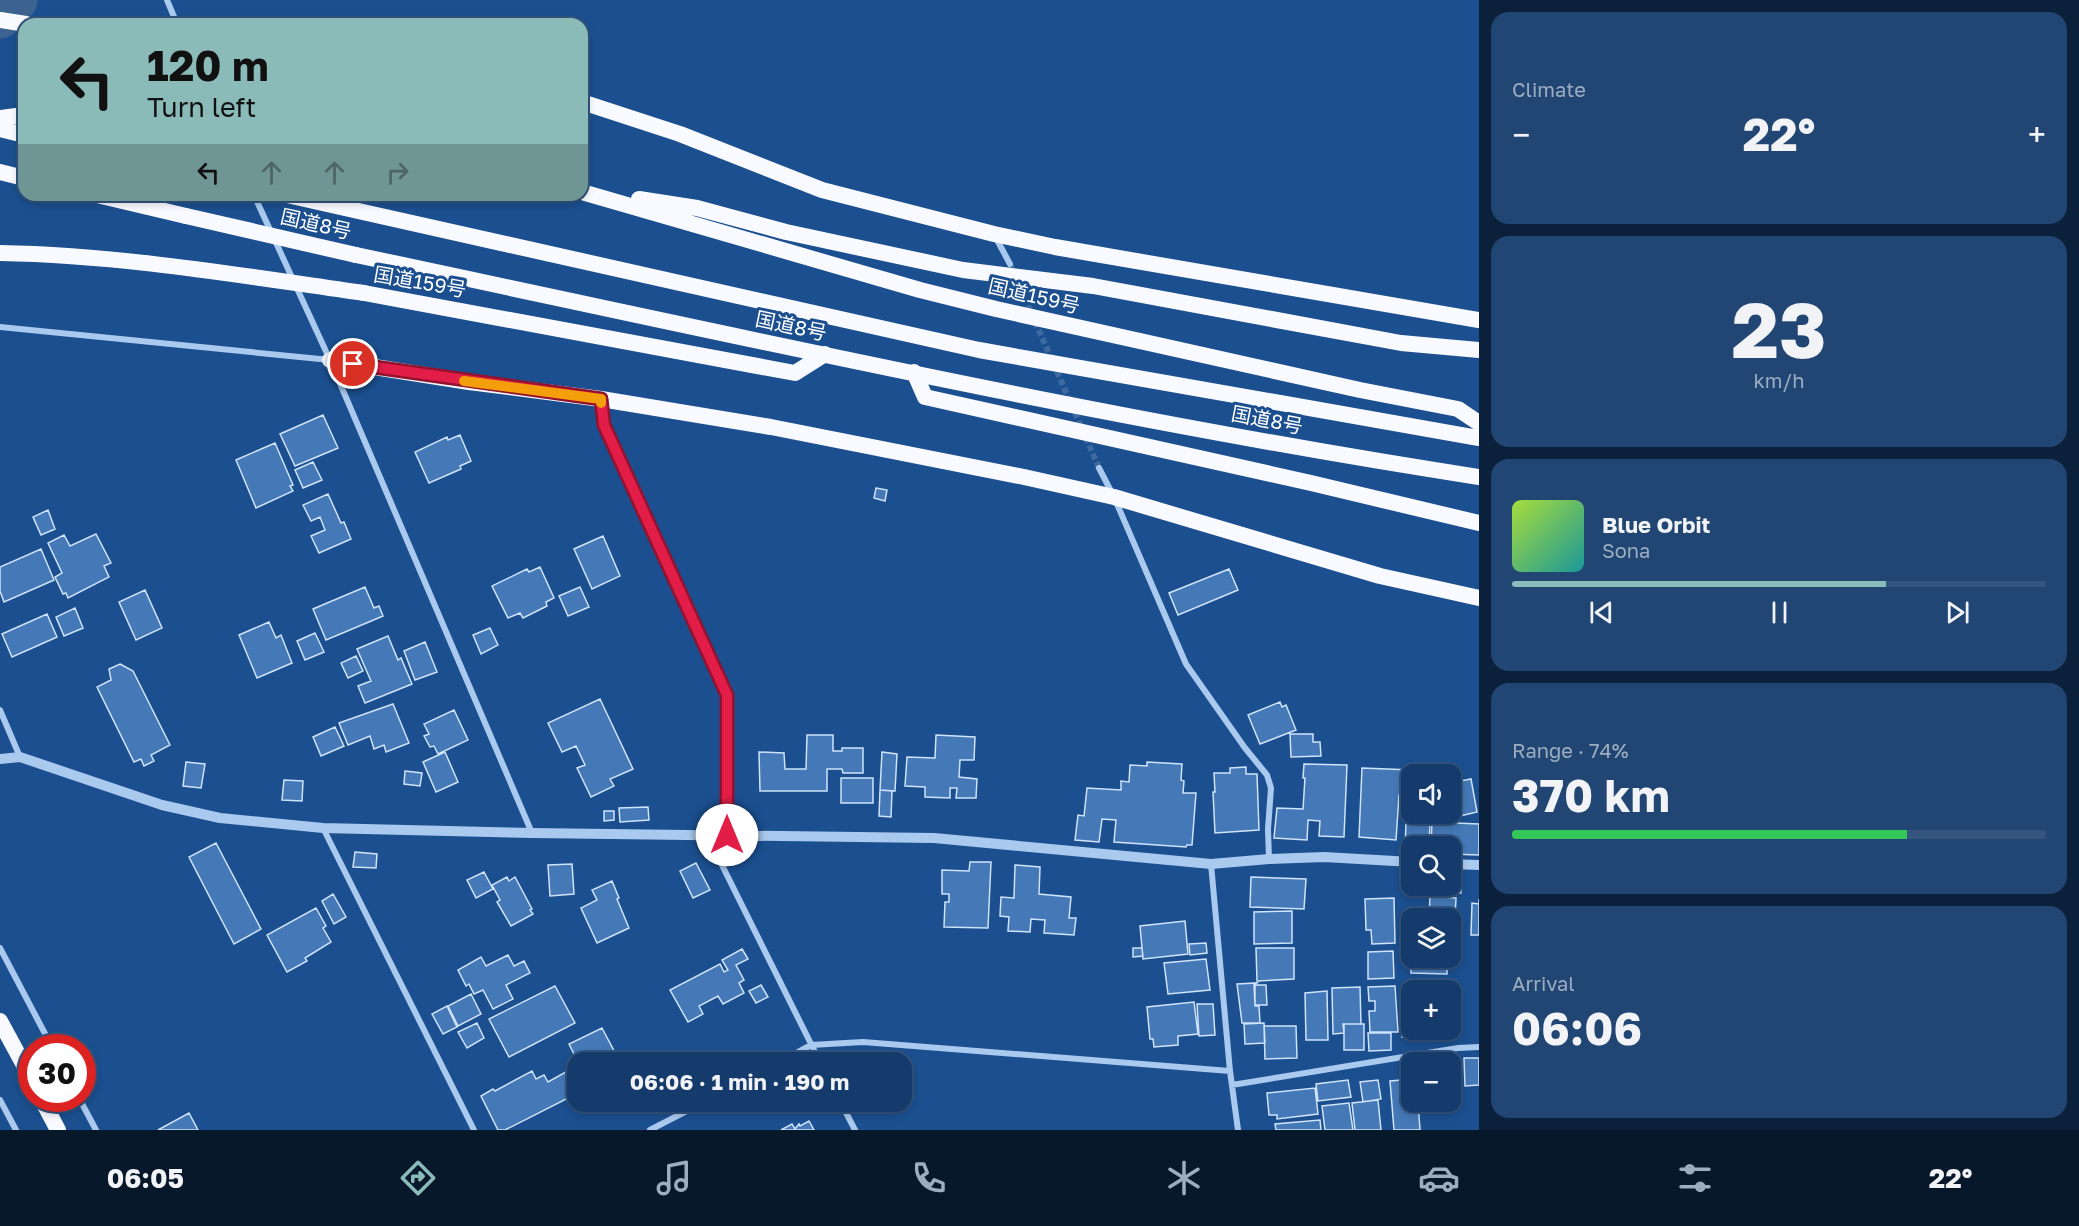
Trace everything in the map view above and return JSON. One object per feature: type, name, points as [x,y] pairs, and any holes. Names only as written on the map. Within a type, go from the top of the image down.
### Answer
[{"type":"highway","points":[[588,104],[680,134],[822,190],[994,234],[1067,249],[1479,320]]},
{"type":"highway","points":[[0,118],[18,116]]},
{"type":"highway","points":[[0,129],[18,134]]},
{"type":"highway","points":[[0,172],[18,176]]},
{"type":"highway","points":[[588,192],[697,208],[786,232],[963,270],[1093,286],[1401,343],[1479,350]]},
{"type":"highway","name":"国道159号","points":[[588,193],[920,290],[1360,390],[1458,409],[1479,423]]},
{"type":"highway","name":"国道8号","points":[[123,201],[356,255],[825,354],[1166,423],[1362,459],[1479,477]]},
{"type":"highway","name":"国道8号","points":[[314,201],[979,350],[1479,438]]},
{"type":"highway","name":"国道159号","points":[[0,253],[47,254],[165,265],[364,293],[795,373],[825,354]]},
{"type":"highway","points":[[330,360],[601,399],[927,457],[1114,497],[1380,576],[1479,598]]},
{"type":"highway","points":[[914,372],[926,397],[1479,523]]},
{"type":"highway","points":[[0,1021],[18,1054]]},
{"type":"highway","points":[[48,1112],[58,1130]]},
{"type":"street","points":[[167,0],[174,18]]},
{"type":"street","points":[[257,201],[330,360],[532,833]]},
{"type":"street","points":[[994,234],[1010,264]]},
{"type":"street","points":[[0,327],[330,360]]},
{"type":"street","points":[[601,399],[604,425],[727,695],[727,835]]},
{"type":"street","points":[[1099,468],[1114,497],[1186,664],[1245,748],[1267,775],[1271,788],[1268,829],[1269,859]]},
{"type":"street","points":[[0,710],[20,757]]},
{"type":"street","points":[[0,759],[20,757],[162,805],[201,814],[220,818],[323,828],[934,838],[1211,864],[1269,859],[1324,858],[1401,862]]},
{"type":"street","points":[[323,828],[474,1130]]},
{"type":"street","points":[[707,835],[815,1052]]},
{"type":"street","points":[[1211,864],[1230,1071],[1238,1130]]},
{"type":"street","points":[[1461,864],[1479,865]]},
{"type":"street","points":[[0,948],[45,1034]]},
{"type":"street","points":[[798,1052],[811,1045],[863,1042],[1230,1071]]},
{"type":"street","points":[[1232,1084],[1458,1048],[1479,1047]]},
{"type":"street","points":[[0,1100],[16,1130]]},
{"type":"street","points":[[86,1112],[96,1130]]},
{"type":"street","points":[[650,1130],[685,1112]]},
{"type":"street","points":[[846,1112],[855,1130]]},
{"type":"building","points":[[323,415],[338,448],[295,466],[280,434]]},
{"type":"building","points":[[460,435],[471,461],[460,466],[461,469],[429,483],[415,452],[447,437],[448,440]]},
{"type":"building","points":[[275,443],[293,485],[290,486],[293,491],[256,508],[236,460]]},
{"type":"building","points":[[313,462],[322,480],[303,488],[295,470]]},
{"type":"building","points":[[876,488],[887,490],[885,501],[874,498]]},
{"type":"building","points":[[328,494],[351,539],[319,553],[311,536],[325,530],[320,517],[311,521],[303,505]]},
{"type":"building","points":[[48,510],[55,529],[41,535],[33,517]]},
{"type":"building","points":[[96,534],[111,563],[104,566],[109,577],[68,598],[66,593],[63,594],[55,577],[62,573],[48,543],[64,535],[70,546]]},
{"type":"building","points":[[603,536],[620,576],[592,589],[574,549]]},
{"type":"building","points":[[41,549],[54,580],[4,602],[0,591],[0,567]]},
{"type":"building","points":[[540,567],[554,598],[546,602],[547,606],[523,618],[520,613],[508,618],[492,586],[527,569],[529,572]]},
{"type":"building","points":[[1229,569],[1238,590],[1178,615],[1169,593]]},
{"type":"building","points":[[365,587],[374,608],[379,606],[383,616],[326,640],[313,609]]},
{"type":"building","points":[[580,587],[589,607],[568,616],[559,596]]},
{"type":"building","points":[[145,590],[162,628],[136,640],[119,602]]},
{"type":"building","points":[[75,608],[83,628],[64,636],[56,617]]},
{"type":"building","points":[[47,614],[57,637],[12,657],[2,634]]},
{"type":"building","points":[[269,622],[276,638],[281,635],[292,663],[257,678],[239,635]]},
{"type":"building","points":[[490,628],[498,645],[481,654],[473,635]]},
{"type":"building","points":[[315,633],[324,652],[305,660],[297,641]]},
{"type":"building","points":[[388,636],[412,684],[365,703],[358,686],[371,681],[357,649]]},
{"type":"building","points":[[425,642],[437,672],[415,680],[404,651]]},
{"type":"building","points":[[356,656],[363,671],[348,678],[341,663]]},
{"type":"building","points":[[120,664],[133,671],[170,745],[151,755],[154,761],[144,766],[141,759],[134,762],[97,687],[111,680],[109,669]]},
{"type":"building","points":[[600,699],[633,769],[610,779],[614,786],[591,797],[577,768],[585,765],[576,746],[562,752],[548,723]]},
{"type":"building","points":[[1280,702],[1282,707],[1286,705],[1296,730],[1260,744],[1248,715]]},
{"type":"building","points":[[393,704],[409,743],[386,752],[384,745],[374,749],[370,736],[348,745],[339,723]]},
{"type":"building","points":[[454,710],[468,740],[438,754],[434,746],[430,747],[424,736],[429,734],[424,724]]},
{"type":"building","points":[[335,727],[344,746],[321,756],[313,737]]},
{"type":"building","points":[[1290,734],[1313,734],[1313,742],[1320,742],[1321,756],[1291,757]]},
{"type":"building","points":[[807,735],[833,735],[833,751],[842,751],[842,748],[863,748],[863,773],[843,773],[842,769],[827,769],[827,791],[760,791],[759,752],[784,753],[785,769],[806,769]]},
{"type":"building","points":[[936,735],[975,737],[974,760],[960,760],[959,777],[977,779],[976,798],[956,798],[957,788],[950,788],[950,798],[925,797],[925,787],[905,786],[907,757],[935,758]]},
{"type":"building","points":[[445,752],[458,782],[436,792],[423,762]]},
{"type":"building","points":[[882,752],[897,754],[895,791],[880,790]]},
{"type":"building","points":[[186,762],[205,764],[201,788],[183,786]]},
{"type":"building","points":[[1147,762],[1182,764],[1183,793],[1196,793],[1192,845],[1186,847],[1114,842],[1116,820],[1102,819],[1099,842],[1075,840],[1078,815],[1084,816],[1087,788],[1121,790],[1121,781],[1129,782],[1130,765],[1147,766]]},
{"type":"building","points":[[1304,764],[1347,765],[1344,837],[1319,836],[1320,821],[1308,820],[1307,840],[1274,838],[1277,808],[1303,809]]},
{"type":"building","points":[[1246,767],[1246,774],[1257,774],[1259,830],[1215,833],[1214,773],[1230,773],[1230,768]]},
{"type":"building","points":[[1362,768],[1401,770],[1401,795],[1399,795],[1396,840],[1359,837]]},
{"type":"building","points":[[405,771],[422,773],[420,786],[404,784]]},
{"type":"building","points":[[841,778],[873,778],[873,803],[841,803]]},
{"type":"building","points":[[1471,779],[1477,812],[1461,816],[1461,781]]},
{"type":"building","points":[[284,780],[303,781],[302,801],[282,800]]},
{"type":"building","points":[[880,790],[892,791],[891,817],[879,816]]},
{"type":"building","points":[[648,807],[649,820],[620,822],[619,808]]},
{"type":"building","points":[[604,811],[614,811],[614,820],[604,821]]},
{"type":"building","points":[[1406,824],[1430,824],[1429,836],[1406,836]]},
{"type":"building","points":[[1432,824],[1479,824],[1479,855],[1461,854],[1461,836],[1431,836]]},
{"type":"building","points":[[216,843],[261,929],[234,944],[189,857]]},
{"type":"building","points":[[355,852],[377,854],[376,868],[353,867]]},
{"type":"building","points":[[970,862],[991,862],[988,928],[944,927],[945,902],[949,902],[949,894],[942,894],[942,870],[969,871]]},
{"type":"building","points":[[696,863],[710,890],[693,898],[680,871]]},
{"type":"building","points":[[572,864],[574,894],[550,896],[548,865]]},
{"type":"building","points":[[1015,865],[1040,867],[1039,894],[1071,897],[1069,918],[1076,918],[1074,935],[1044,933],[1045,920],[1031,919],[1030,932],[1008,931],[1009,917],[1000,916],[1001,897],[1014,898]]},
{"type":"building","points":[[484,872],[493,889],[476,898],[467,880]]},
{"type":"building","points":[[507,877],[509,881],[515,877],[533,914],[511,926],[497,902],[500,900],[492,885]]},
{"type":"building","points":[[1251,877],[1306,879],[1304,909],[1250,907]]},
{"type":"building","points":[[612,881],[629,928],[597,943],[581,908],[597,900],[592,890]]},
{"type":"building","points":[[333,894],[346,917],[334,924],[322,901]]},
{"type":"building","points":[[1430,896],[1456,898],[1456,908],[1429,908]]},
{"type":"building","points":[[1394,898],[1395,943],[1372,944],[1371,930],[1366,930],[1365,899]]},
{"type":"building","points":[[1472,903],[1479,904],[1479,935],[1471,935]]},
{"type":"building","points":[[316,908],[326,926],[323,928],[331,942],[305,958],[307,961],[287,972],[267,935]]},
{"type":"building","points":[[1292,911],[1292,943],[1254,944],[1254,912]]},
{"type":"building","points":[[1185,921],[1188,954],[1143,959],[1140,926]]},
{"type":"building","points":[[1206,943],[1207,953],[1190,955],[1189,944]]},
{"type":"building","points":[[1133,948],[1142,948],[1143,956],[1133,957]]},
{"type":"building","points":[[1256,948],[1294,948],[1294,979],[1257,981]]},
{"type":"building","points":[[742,949],[748,959],[736,965],[744,980],[739,983],[744,993],[723,1004],[718,996],[699,1006],[703,1014],[688,1022],[670,990],[720,964],[724,972],[728,970],[722,960]]},
{"type":"building","points":[[1393,951],[1394,978],[1368,979],[1368,952]]},
{"type":"building","points":[[508,955],[514,966],[524,961],[530,973],[506,985],[513,999],[493,1009],[483,990],[474,994],[469,984],[466,986],[458,970],[481,957],[486,966]]},
{"type":"building","points":[[1206,959],[1210,990],[1168,994],[1164,963]]},
{"type":"building","points":[[1411,968],[1447,968],[1447,974],[1411,973]]},
{"type":"building","points":[[1257,983],[1254,985],[1255,1006],[1259,1006],[1260,1023],[1242,1023],[1237,984]]},
{"type":"building","points":[[761,985],[768,997],[756,1003],[749,991]]},
{"type":"building","points":[[1255,985],[1266,985],[1267,1005],[1255,1005]]},
{"type":"building","points":[[555,986],[575,1023],[509,1057],[489,1019]]},
{"type":"building","points":[[1395,986],[1398,1032],[1370,1032],[1369,1011],[1375,1011],[1375,1001],[1369,1001],[1368,987]]},
{"type":"building","points":[[1360,987],[1361,1024],[1343,1024],[1344,1033],[1333,1034],[1332,988]]},
{"type":"building","points":[[1327,991],[1328,1040],[1306,1040],[1305,993]]},
{"type":"building","points":[[471,994],[481,1014],[458,1026],[448,1006]]},
{"type":"building","points":[[1194,1002],[1198,1034],[1178,1036],[1178,1045],[1154,1047],[1153,1039],[1150,1039],[1147,1007]]},
{"type":"building","points":[[1197,1004],[1213,1004],[1215,1035],[1199,1036]]},
{"type":"building","points":[[447,1006],[457,1027],[443,1034],[432,1014]]},
{"type":"building","points":[[477,1023],[484,1038],[467,1048],[458,1032]]},
{"type":"building","points":[[1264,1023],[1265,1043],[1245,1044],[1244,1024]]},
{"type":"building","points":[[1344,1024],[1364,1024],[1364,1050],[1344,1050]]},
{"type":"building","points":[[1264,1026],[1296,1026],[1297,1058],[1265,1059]]},
{"type":"building","points":[[602,1028],[615,1052],[573,1052],[569,1044]]},
{"type":"building","points":[[1368,1033],[1391,1033],[1391,1050],[1369,1051]]},
{"type":"building","points":[[1464,1058],[1479,1058],[1479,1085],[1465,1086]]},
{"type":"building","points":[[532,1071],[536,1079],[544,1075],[548,1082],[567,1071],[567,1099],[505,1130],[498,1130],[481,1096]]},
{"type":"building","points":[[1348,1080],[1351,1097],[1318,1101],[1316,1084]]},
{"type":"building","points":[[1378,1080],[1381,1099],[1363,1102],[1360,1082]]},
{"type":"building","points":[[1401,1080],[1401,1112],[1419,1112],[1420,1130],[1394,1130],[1390,1081]]},
{"type":"building","points":[[1315,1088],[1318,1114],[1277,1119],[1277,1115],[1269,1115],[1267,1093]]},
{"type":"building","points":[[1378,1100],[1381,1130],[1355,1130],[1352,1103]]},
{"type":"building","points":[[1349,1103],[1353,1130],[1325,1130],[1322,1106]]},
{"type":"building","points":[[189,1113],[198,1130],[158,1130]]},
{"type":"building","points":[[1320,1120],[1321,1130],[1276,1130],[1275,1124]]},
{"type":"building","points":[[809,1121],[814,1130],[781,1130],[792,1124],[795,1129],[799,1124],[800,1126]]},
{"type":"waterway","points":[[0,16],[15,0]]},
{"type":"tunnel","points":[[1010,264],[1099,468]]},
{"type":"slow traffic","points":[[464,381],[601,399],[601,403]]},
{"type":"route","points":[[353,364],[601,399],[604,425],[727,695],[727,835]]}]
